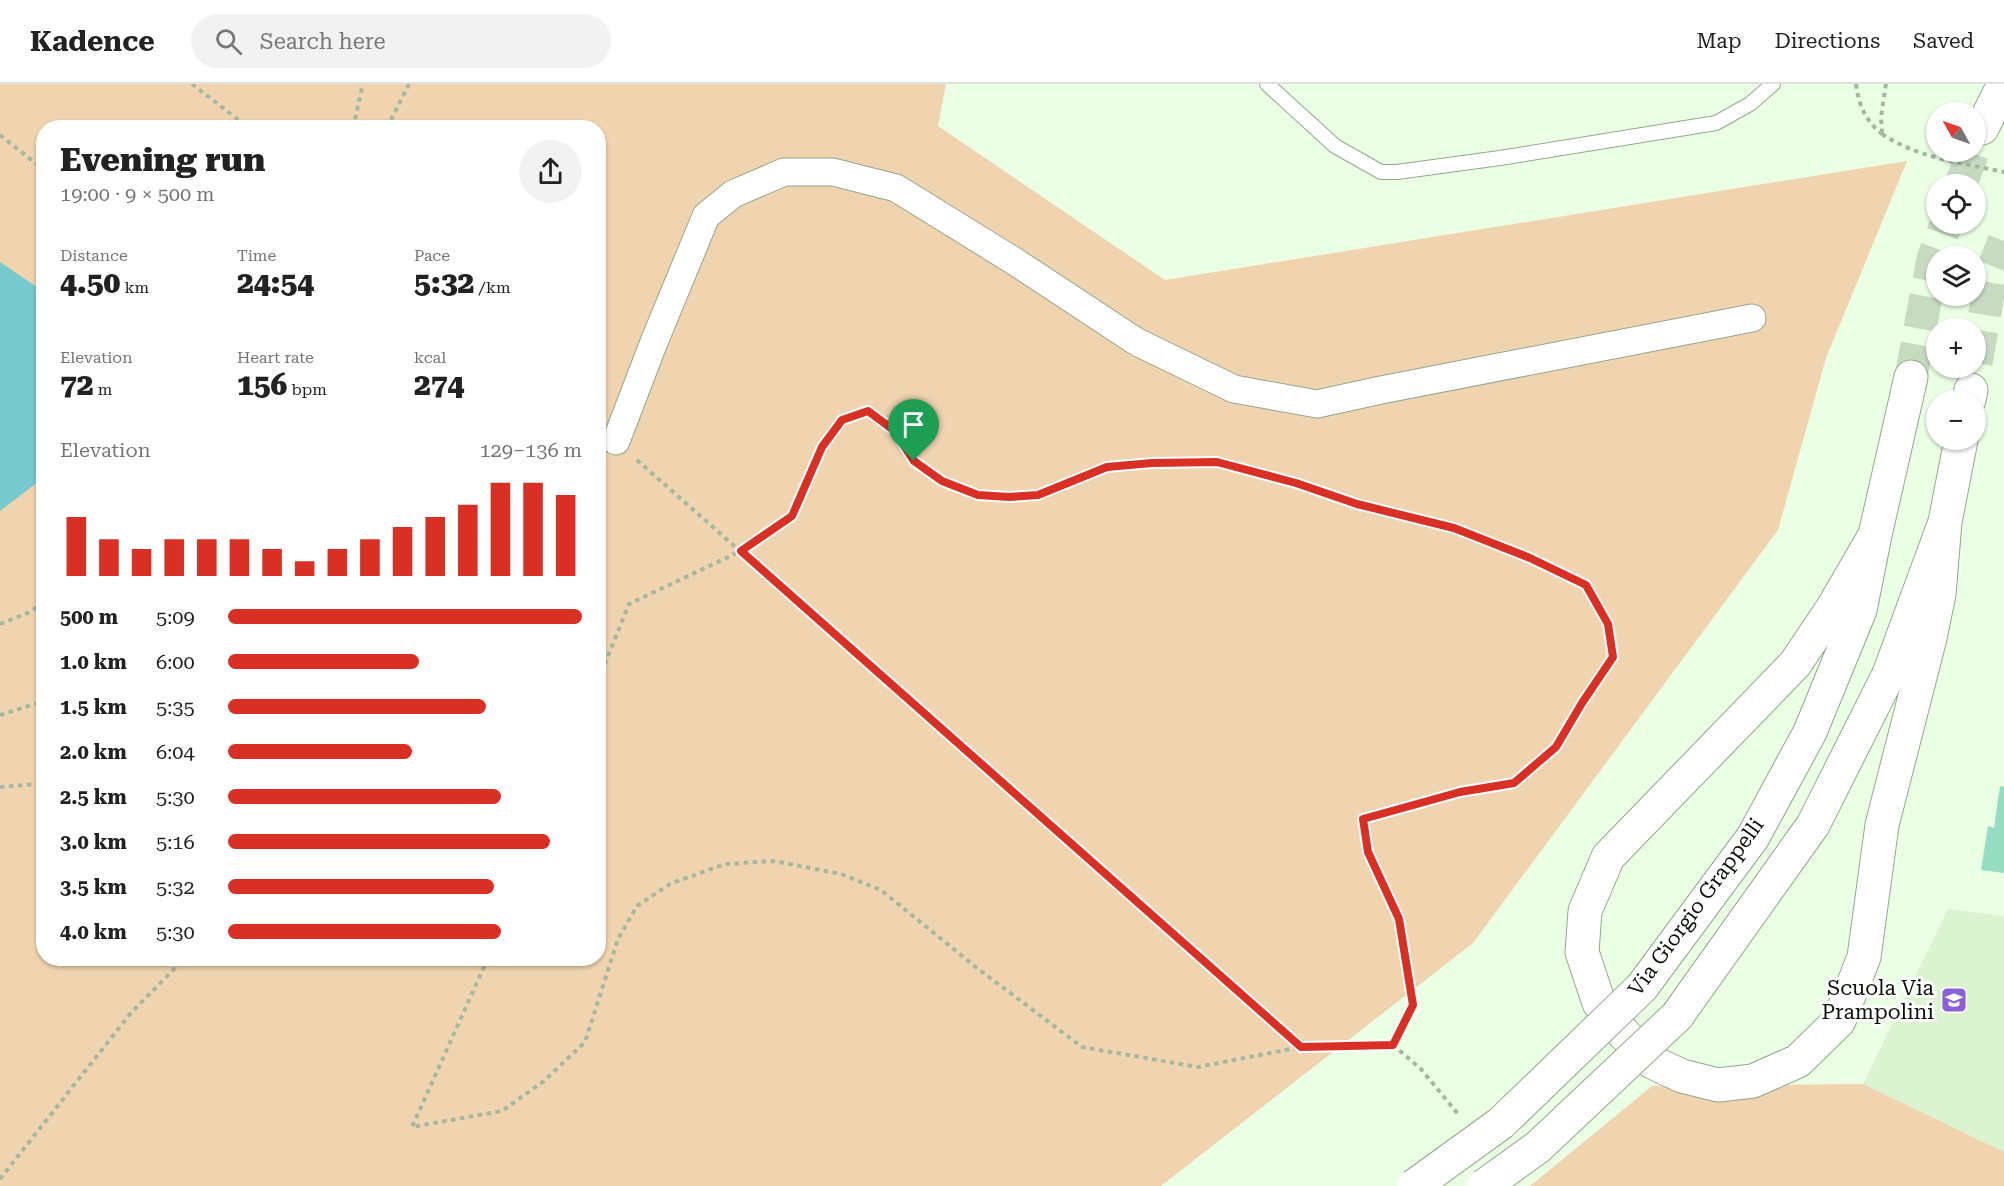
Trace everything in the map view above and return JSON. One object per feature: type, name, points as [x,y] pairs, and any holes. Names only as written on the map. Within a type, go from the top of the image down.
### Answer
[{"type":"main road","points":[[1986,121],[2004,84]]},
{"type":"main road","name":"Via Giorgio Grappelli","points":[[1414,1186],[1501,1123],[1642,987],[1753,837],[1810,732],[1860,610],[1911,377]]},
{"type":"main road","points":[[1875,536],[1832,609],[1795,664],[1608,857],[1585,910],[1582,952],[1599,1003],[1623,1033],[1652,1062],[1682,1076],[1718,1084],[1753,1081],[1798,1061],[1839,1021],[1864,957],[1882,825],[1930,638],[1939,594],[1945,522],[1959,450]]},
{"type":"main road","points":[[1484,1186],[1538,1147],[1677,1016],[1814,825],[1889,674],[1945,522]]},
{"type":"street","points":[[616,441],[706,216],[733,194],[784,172],[833,172],[896,188],[1014,261],[1137,342],[1234,389],[1317,404],[1752,318]]},
{"type":"lane","points":[[1267,84],[1335,146],[1381,172],[1396,172],[1500,158],[1716,123],[1750,104],[1773,84]]},
{"type":"path","points":[[192,84],[239,120]]},
{"type":"path","points":[[355,120],[363,84]]},
{"type":"path","points":[[391,120],[409,84]]},
{"type":"path","points":[[1856,84],[1858,100],[1870,124],[1897,144],[1930,157],[2004,172]]},
{"type":"path","points":[[1882,134],[1881,117],[1886,84]]},
{"type":"path","points":[[0,135],[36,164]]},
{"type":"path","points":[[606,661],[629,604],[741,551],[792,516],[822,447],[842,420],[868,411],[895,431],[914,461],[942,481],[978,495],[1009,497],[1038,495],[1107,467],[1152,463],[1217,462],[1296,483],[1357,504],[1454,528],[1530,558],[1586,585],[1608,624],[1613,657],[1556,747],[1514,783],[1460,792],[1363,819],[1368,852],[1399,919],[1413,1005],[1393,1045]]},
{"type":"path","points":[[616,441],[1301,1047]]},
{"type":"path","points":[[0,624],[36,608]]},
{"type":"path","points":[[0,715],[36,704]]},
{"type":"path","points":[[0,787],[36,783]]},
{"type":"path","points":[[484,966],[412,1127],[502,1110],[544,1081],[585,1042],[618,939],[637,906],[670,884],[725,864],[774,861],[841,874],[881,890],[977,968],[1082,1047],[1198,1067],[1301,1047],[1393,1045],[1421,1069],[1459,1115]]},
{"type":"path","points":[[0,1179],[130,1014],[177,966]]},
{"type":"shaded area","points":[[0,84],[946,84],[938,126],[1165,280],[1907,161],[1826,358],[1778,530],[1473,943],[1161,1186],[0,1186]]},
{"type":"shaded area","name":"Scuola Via Prampolini","points":[[1948,909],[2004,916],[2004,1152],[1863,1084]]},
{"type":"shaded area","points":[[1863,1084],[2004,1152],[2004,1186],[1530,1186],[1652,1086]]},
{"type":"water","points":[[0,262],[36,287],[36,483],[0,511]]},
{"type":"building","points":[[2000,786],[2004,787],[2004,873],[1981,870],[1988,826],[1994,828]]},
{"type":"tunnel","points":[[1965,174],[1969,162]]},
{"type":"tunnel","points":[[1911,377],[1933,259],[1942,234]]},
{"type":"tunnel","points":[[1984,318],[1992,272],[2004,241]]},
{"type":"place","name":"Scuola Via Prampolini","points":[[1954,1000]]},
{"type":"route","points":[[868,411],[895,431],[914,461],[942,481],[978,495],[1009,497],[1038,495],[1107,467],[1152,463],[1217,462],[1296,483],[1357,504],[1454,528],[1530,558],[1586,585],[1608,624],[1613,657],[1556,747],[1514,783],[1460,792],[1363,819],[1368,852],[1399,919],[1407,958],[1413,1005],[1393,1045],[1301,1047],[741,551],[792,516],[822,447],[842,420],[868,411]]}]
